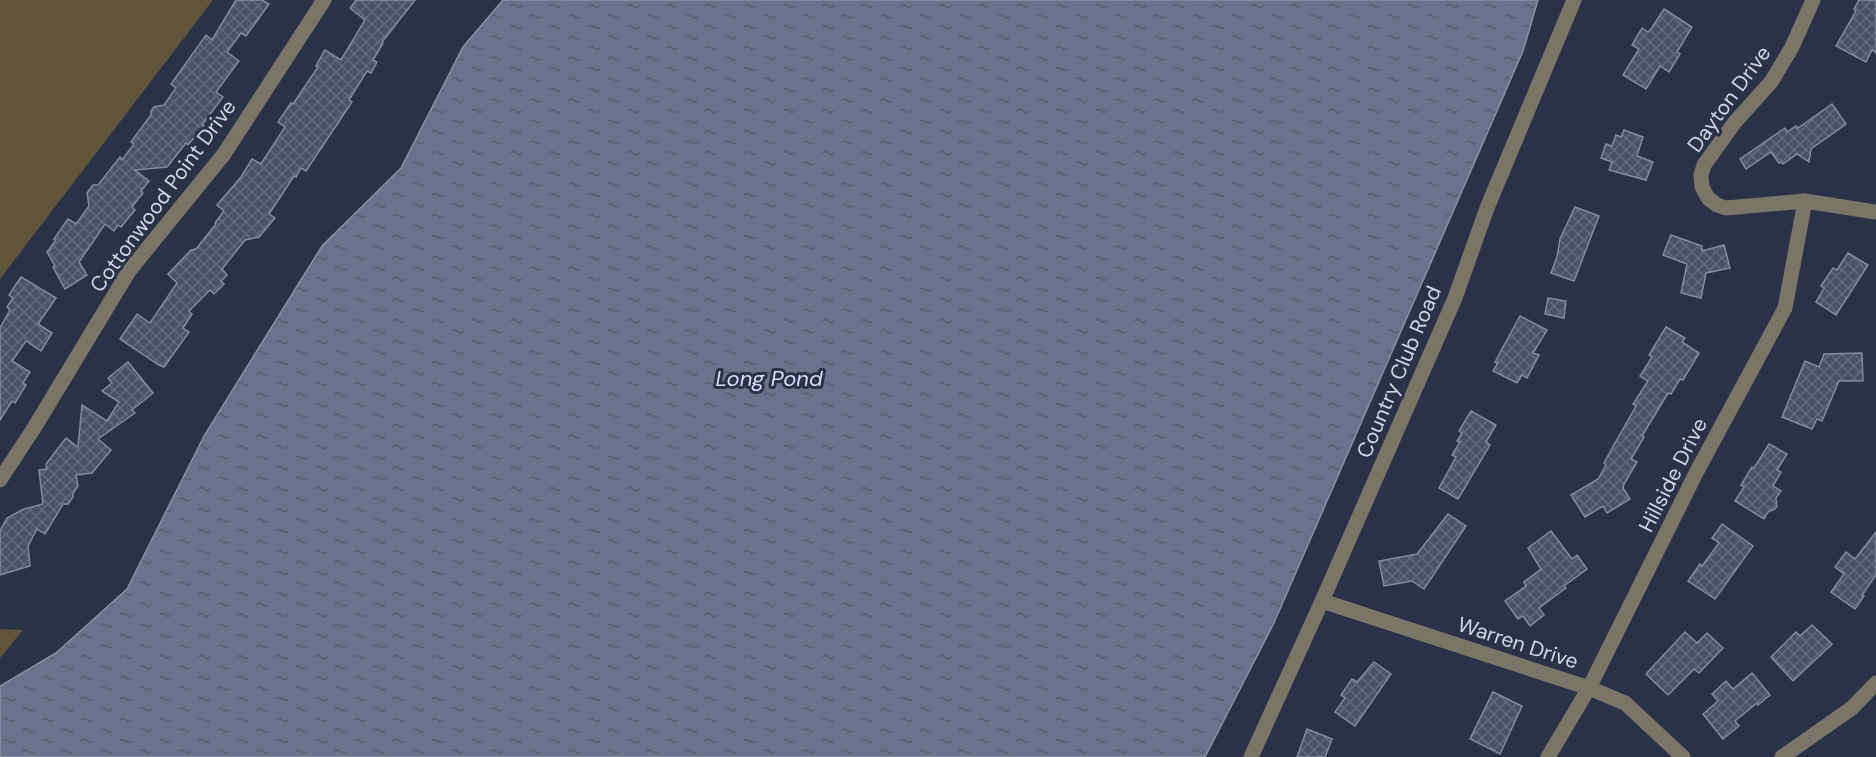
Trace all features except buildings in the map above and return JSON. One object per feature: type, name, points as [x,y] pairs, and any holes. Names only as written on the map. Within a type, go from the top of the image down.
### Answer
[{"type":"street","name":"Cottonwood Point Drive","points":[[0,480],[129,270],[224,154],[324,0]]},
{"type":"street","name":"Country Club Road","points":[[1251,757],[1455,298],[1487,208],[1574,0]]},
{"type":"street","name":"Dayton Drive","points":[[1813,0],[1792,47],[1771,82],[1735,122],[1704,165],[1701,175],[1702,187],[1708,198],[1726,208],[1805,201],[1876,213]]},
{"type":"street","name":"Hillside Drive","points":[[1548,757],[1589,688],[1696,473],[1785,308],[1805,201]]},
{"type":"street","name":"Warren Drive","points":[[1322,601],[1589,688],[1625,703],[1683,757]]},
{"type":"street","points":[[1782,757],[1852,708],[1876,683]]},
{"type":"shaded area","points":[[0,0],[213,0],[0,279]]},
{"type":"shaded area","points":[[0,629],[23,630],[0,658]]},
{"type":"water","name":"Long Pond","points":[[503,0],[1538,0],[1523,51],[1273,625],[1205,757],[0,757],[0,686],[56,653],[127,589],[204,436],[322,246],[401,168],[463,47]]}]
